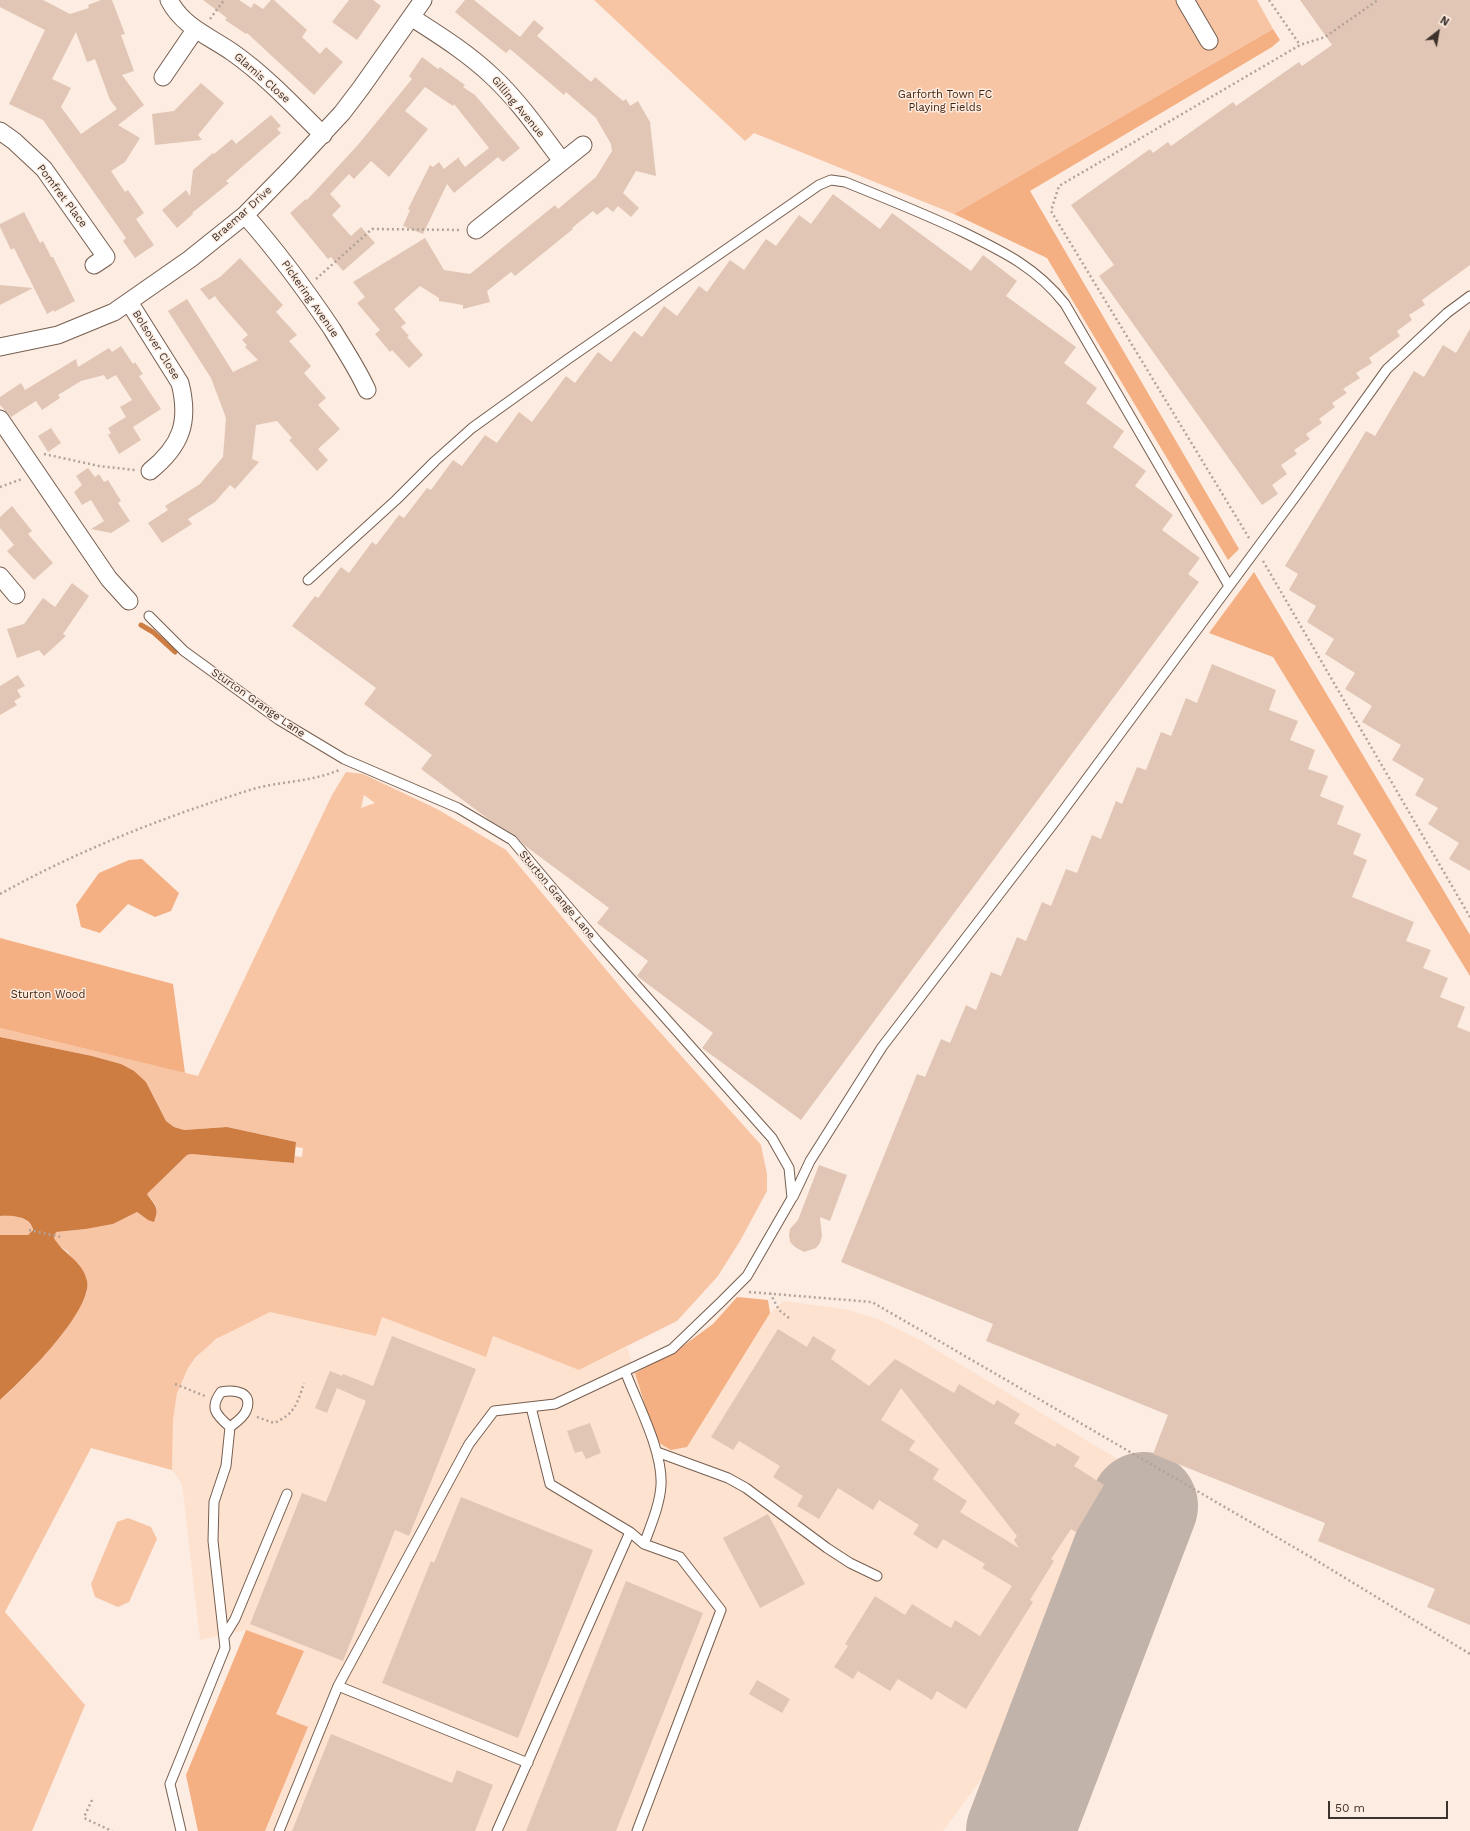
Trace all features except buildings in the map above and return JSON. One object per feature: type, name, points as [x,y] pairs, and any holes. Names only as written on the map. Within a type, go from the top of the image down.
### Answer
[{"type":"street","name":"Glamis Close","points":[[170,0],[178,14],[197,31],[232,52],[296,108],[323,135]]},
{"type":"street","name":"Braemar Drive","points":[[0,347],[58,335],[114,312],[190,259],[245,215],[323,135],[361,88],[423,0]]},
{"type":"street","points":[[1185,0],[1209,41]]},
{"type":"street","name":"Gilling Avenue","points":[[410,17],[462,51],[493,76],[520,106],[562,161]]},
{"type":"street","points":[[165,67],[197,31]]},
{"type":"street","name":"Pomfret Place","points":[[0,131],[14,141],[44,169],[106,257],[94,265]]},
{"type":"street","points":[[476,230],[583,145]]},
{"type":"street","name":"Pickering Avenue","points":[[245,215],[278,253],[305,288],[358,370],[367,390]]},
{"type":"street","name":"Bolsover Close","points":[[129,302],[180,383],[183,396],[184,416],[179,435],[166,458],[150,471]]},
{"type":"street","points":[[0,419],[22,449],[109,579],[129,601]]},
{"type":"street","points":[[0,577],[16,595]]},
{"type":"lane","points":[[308,580],[472,428],[568,359],[819,185],[832,180],[845,182],[923,213],[1018,261],[1048,285],[1064,304],[1229,586]]},
{"type":"lane","points":[[279,1831],[338,1686],[469,1444],[494,1411],[555,1404],[672,1349],[747,1276],[792,1198],[810,1162],[882,1047],[1054,823],[1387,369],[1447,313],[1470,296]]},
{"type":"lane","name":"Sturton Grange Lane","points":[[150,616],[184,651],[279,720],[344,759],[458,808],[512,840],[596,941],[772,1138],[790,1168],[792,1198]]},
{"type":"lane","points":[[625,1371],[657,1452],[661,1485],[652,1522],[644,1544]]},
{"type":"lane","points":[[181,1831],[170,1784],[225,1648],[213,1541],[214,1502],[226,1466],[230,1427],[246,1412],[248,1402],[244,1394],[233,1389],[221,1392],[215,1400],[215,1410],[220,1419],[230,1427]]},
{"type":"lane","points":[[531,1407],[550,1484],[630,1532],[644,1544],[680,1557],[721,1610],[637,1831]]},
{"type":"lane","points":[[657,1452],[728,1478],[746,1488],[827,1548],[850,1563],[878,1576]]},
{"type":"lane","points":[[224,1637],[235,1619],[287,1494]]},
{"type":"lane","points":[[497,1831],[630,1532]]},
{"type":"lane","points":[[338,1686],[528,1763]]},
{"type":"path","points":[[197,31],[224,0]]},
{"type":"path","points":[[1269,0],[1300,45]]},
{"type":"path","points":[[1378,0],[1325,37],[1300,45],[1059,186],[1051,211],[1256,549],[1470,917]]},
{"type":"path","points":[[305,288],[372,229],[476,230]]},
{"type":"path","points":[[22,449],[99,466],[150,471]]},
{"type":"path","points":[[0,487],[38,473]]},
{"type":"path","points":[[0,894],[34,875],[98,844],[150,823],[256,789],[325,776],[354,763]]},
{"type":"path","points":[[29,1230],[61,1237]]},
{"type":"path","points":[[732,1290],[872,1302],[1309,1556],[1470,1654]]},
{"type":"path","points":[[770,1294],[779,1310],[789,1318]]},
{"type":"path","points":[[246,1412],[274,1423],[288,1417],[299,1400],[304,1383]]},
{"type":"path","points":[[175,1384],[215,1400]]},
{"type":"path","points":[[92,1800],[84,1816],[86,1819],[112,1831]]},
{"type":"shaded area","points":[[0,1037],[92,1056],[121,1064],[134,1071],[146,1082],[166,1121],[174,1127],[184,1130],[227,1127],[296,1142],[294,1163],[191,1154],[187,1155],[147,1194],[157,1210],[154,1222],[148,1220],[137,1212],[113,1224],[56,1232],[54,1238],[58,1244],[77,1263],[85,1274],[87,1281],[86,1294],[79,1309],[54,1344],[39,1362],[0,1400],[0,1235],[28,1235],[33,1230],[29,1222],[25,1219],[15,1216],[0,1216]]},
{"type":"shaded area","points":[[784,1301],[845,1309],[878,1319],[920,1340],[1126,1464],[1000,1754],[943,1831],[265,1831],[308,1728],[276,1714],[304,1651],[246,1630],[200,1640],[182,1484],[172,1470],[173,1420],[177,1393],[188,1368],[205,1348],[228,1332],[270,1312],[376,1336],[382,1317],[486,1356],[493,1336],[579,1370],[627,1347],[656,1441],[770,1313]]},
{"type":"green space","name":"Garforth Town FC Playing Fields","points":[[594,0],[1257,0],[1273,29],[954,214],[754,133],[745,141]]},
{"type":"green space","points":[[1273,29],[1280,40],[1272,47],[1030,191],[1239,549],[1228,560],[1047,258],[954,214]]},
{"type":"green space","points":[[1254,572],[1470,935],[1470,976],[1273,657],[1209,633]]},
{"type":"green space","points":[[346,772],[363,774],[437,809],[506,850],[633,1002],[761,1145],[767,1174],[767,1191],[740,1241],[718,1276],[677,1321],[579,1370],[493,1336],[486,1357],[382,1317],[376,1336],[270,1312],[216,1339],[196,1357],[188,1368],[177,1393],[173,1420],[172,1470],[91,1448],[5,1612],[85,1705],[32,1831],[0,1831],[0,1400],[19,1383],[44,1356],[78,1310],[87,1292],[68,1252],[57,1244],[54,1238],[56,1232],[113,1224],[137,1212],[148,1220],[154,1221],[157,1209],[147,1194],[187,1155],[191,1154],[294,1163],[295,1156],[302,1157],[303,1148],[296,1147],[296,1142],[227,1127],[184,1130],[174,1127],[166,1121],[146,1082],[121,1064],[92,1056],[0,1037],[0,1028],[198,1076],[332,795]],"holes":[[[364,795],[375,803],[361,808]]]},
{"type":"green space","points":[[142,859],[179,893],[171,911],[155,917],[128,904],[100,933],[81,927],[76,905],[99,873],[129,860]]},
{"type":"green space","name":"Sturton Wood","points":[[0,938],[173,984],[185,1073],[0,1028]]},
{"type":"green space","points":[[9,1215],[25,1220],[32,1226],[32,1232],[28,1235],[0,1235],[0,1216]]},
{"type":"green space","points":[[737,1297],[768,1300],[770,1313],[687,1447],[671,1450],[656,1441],[635,1373],[676,1351],[713,1324]]},
{"type":"green space","points":[[128,1518],[151,1527],[157,1539],[129,1602],[118,1607],[95,1597],[91,1584],[117,1522]]},
{"type":"green space","points":[[246,1630],[304,1651],[276,1714],[308,1727],[265,1831],[198,1831],[186,1775]]},
{"type":"waterway","points":[[141,625],[153,632],[175,652]]},
{"type":"runway","points":[[1020,1831],[1144,1506]]}]
